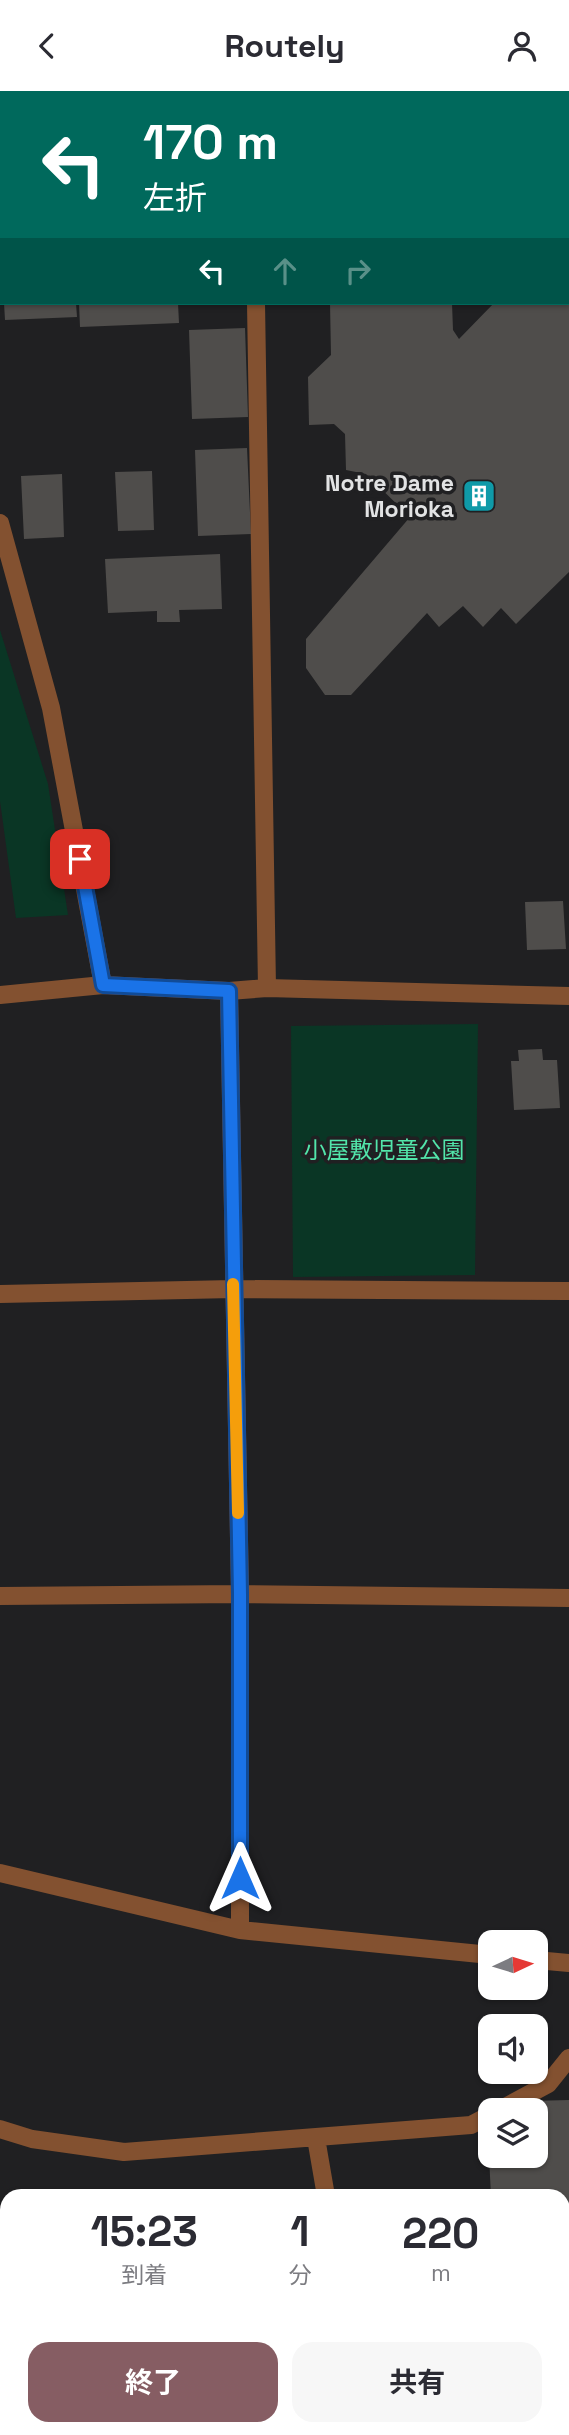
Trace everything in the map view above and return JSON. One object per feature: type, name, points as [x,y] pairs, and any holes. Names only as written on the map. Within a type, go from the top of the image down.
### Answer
[{"type":"street","points":[[256,305],[267,988]]},
{"type":"street","points":[[0,523],[51,708],[103,985]]},
{"type":"street","points":[[0,995],[103,985],[229,991],[267,988],[569,996]]},
{"type":"street","points":[[229,991],[240,1594],[240,1930]]},
{"type":"street","points":[[0,1294],[233,1289],[569,1291]]},
{"type":"street","points":[[0,1596],[240,1594],[569,1598]]},
{"type":"street","points":[[0,1873],[240,1930],[478,1954]]},
{"type":"street","points":[[548,1961],[569,1963]]},
{"type":"street","points":[[522,2098],[548,2084],[569,2058]]},
{"type":"street","points":[[0,2129],[32,2139],[124,2151],[316,2138],[471,2125],[478,2121]]},
{"type":"street","points":[[316,2138],[325,2189]]},
{"type":"green space","points":[[0,630],[48,784],[68,915],[16,918],[0,801]]},
{"type":"green space","name":"小屋敷児童公園","points":[[478,1024],[475,1275],[293,1277],[291,1026]]},
{"type":"building","points":[[4,305],[76,305],[77,317],[5,320]]},
{"type":"building","points":[[79,305],[178,305],[179,323],[80,327]]},
{"type":"building","name":"Notre Dame Morioka","points":[[330,305],[452,305],[453,330],[459,339],[492,305],[569,305],[569,572],[516,624],[501,608],[483,627],[463,606],[439,627],[427,613],[351,695],[325,695],[306,668],[306,639],[410,517],[366,474],[346,470],[345,434],[334,424],[309,425],[308,377],[331,355]]},
{"type":"building","points":[[245,328],[248,417],[192,419],[189,330]]},
{"type":"building","points":[[247,448],[251,534],[198,536],[195,450]]},
{"type":"building","points":[[152,471],[154,530],[118,531],[115,472]]},
{"type":"building","points":[[62,474],[64,537],[24,539],[21,476]]},
{"type":"building","points":[[220,554],[222,609],[179,610],[180,622],[157,622],[157,611],[108,613],[105,559]]},
{"type":"building","points":[[563,901],[566,949],[527,950],[525,902]]},
{"type":"building","points":[[542,1049],[543,1060],[557,1060],[560,1108],[514,1110],[511,1061],[519,1061],[518,1050]]},
{"type":"building","points":[[569,2100],[569,2189],[491,2189],[490,2168],[548,2168],[548,2101]]},
{"type":"slow traffic","points":[[233,1284],[238,1513]]},
{"type":"place","name":"Notre Dame Morioka","points":[[479,496]]},
{"type":"route","points":[[80,859],[103,985],[229,991],[240,1594],[240,1878]]}]
